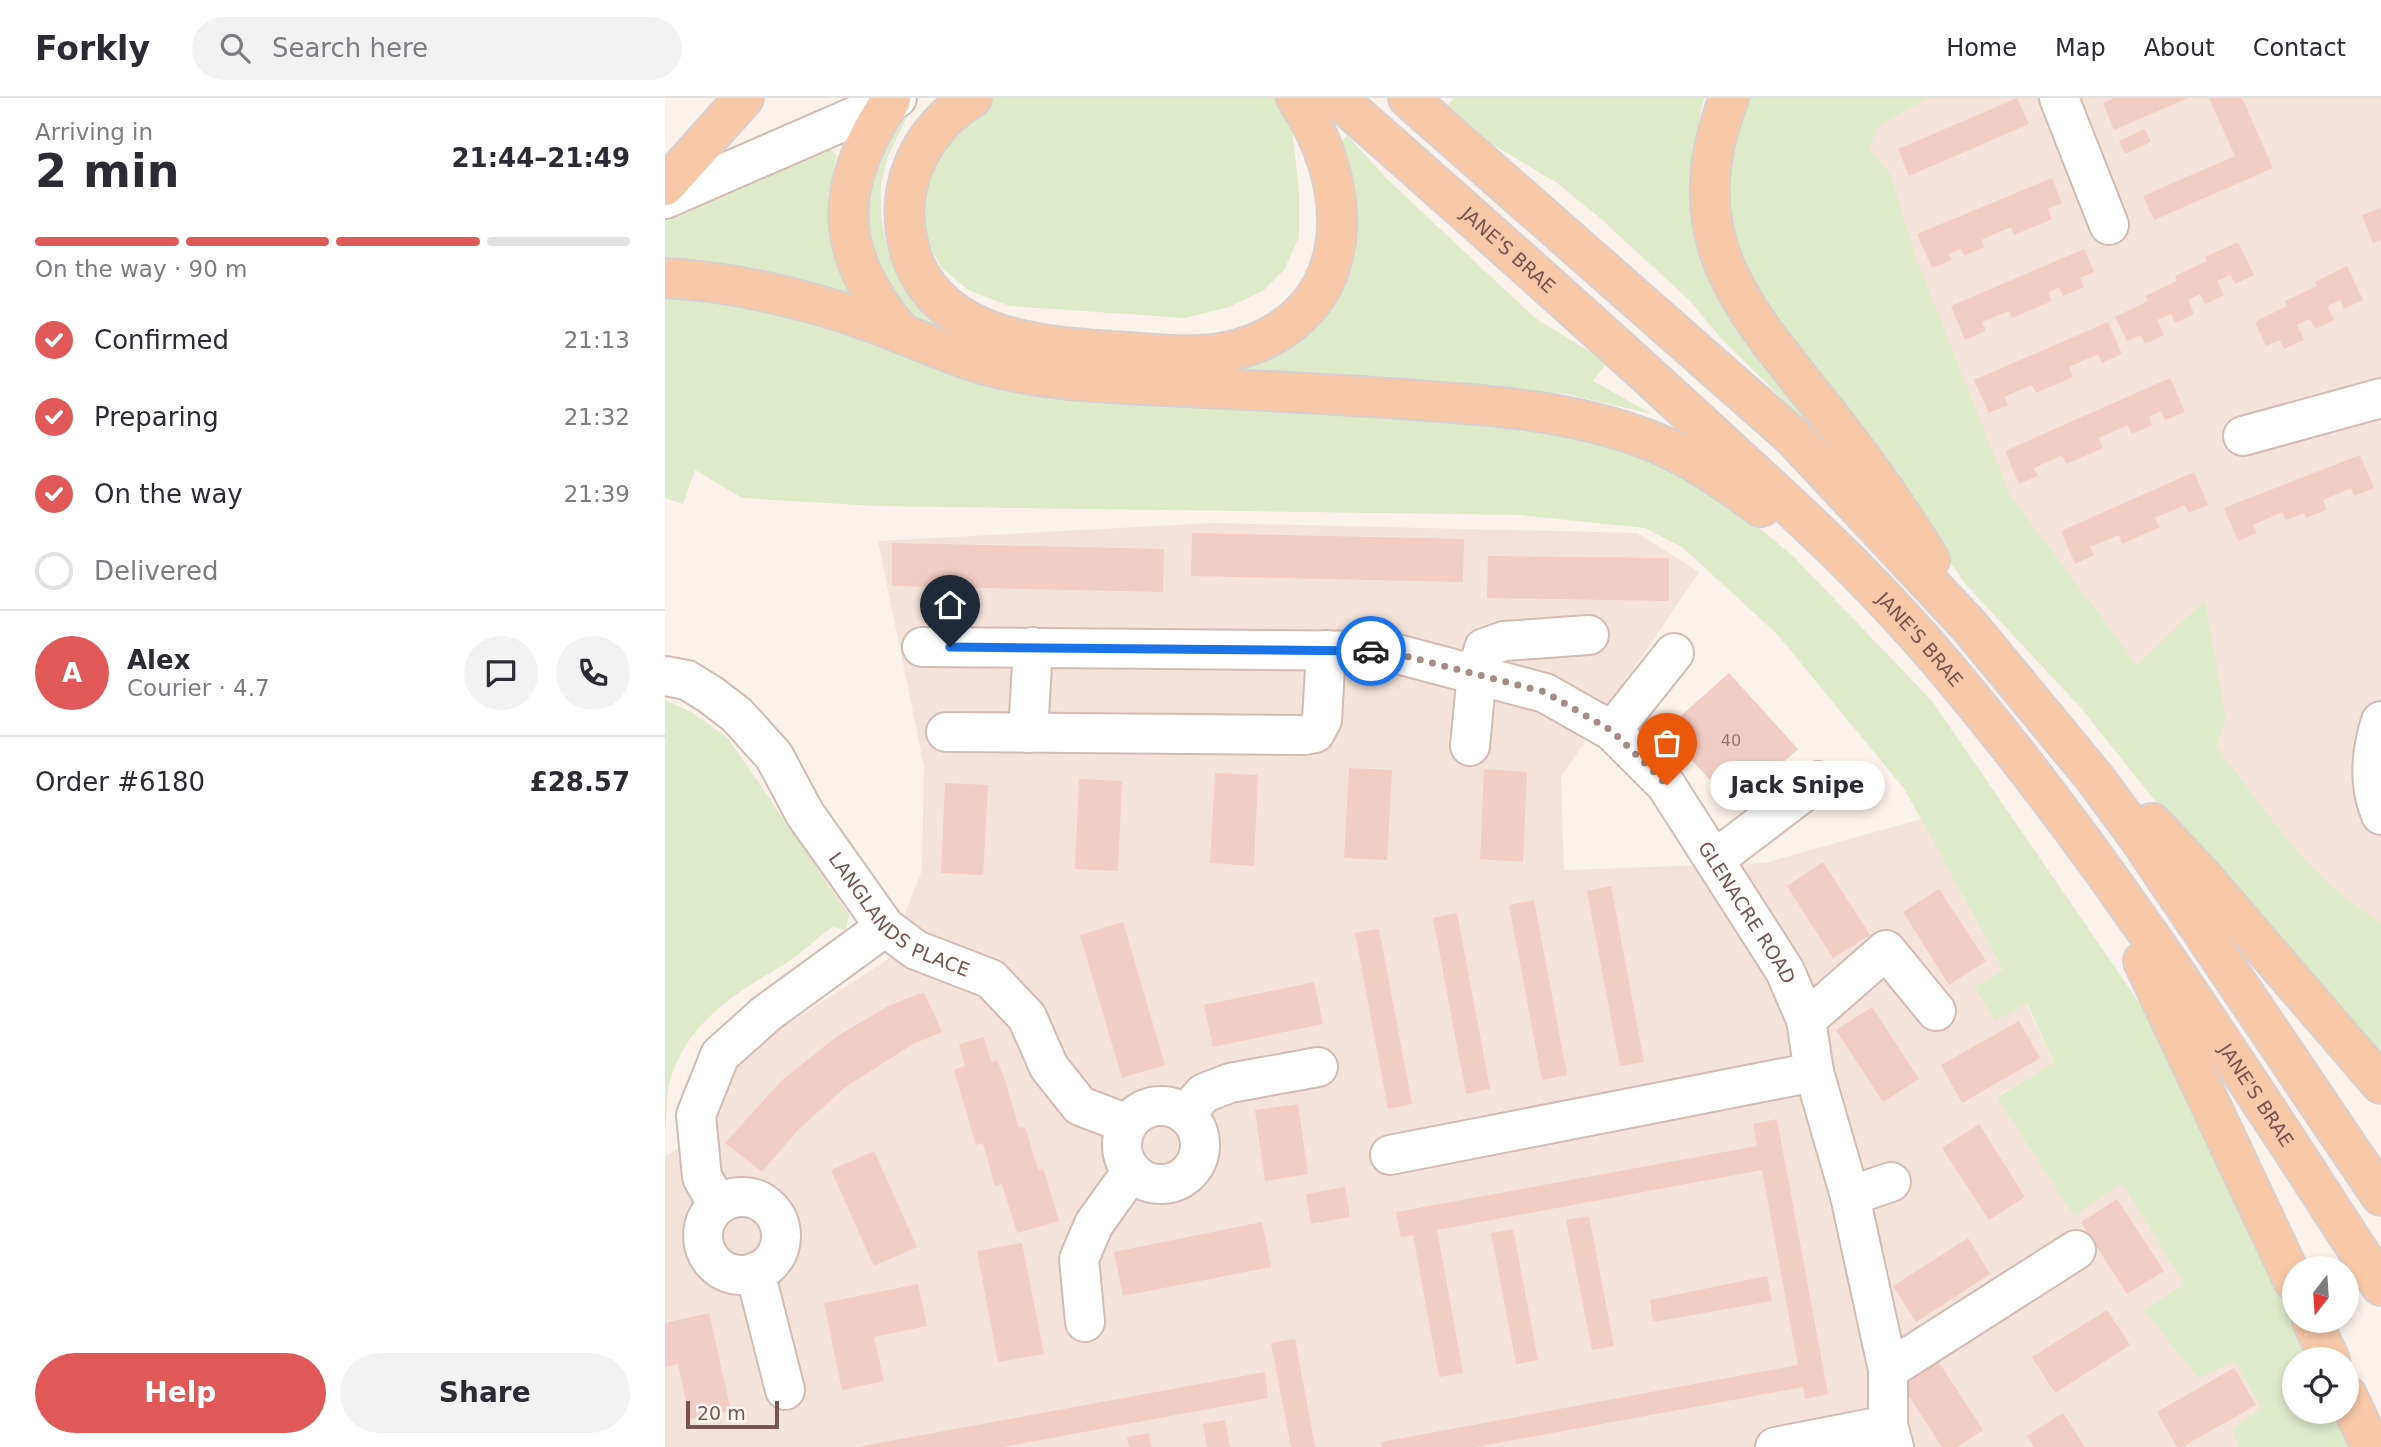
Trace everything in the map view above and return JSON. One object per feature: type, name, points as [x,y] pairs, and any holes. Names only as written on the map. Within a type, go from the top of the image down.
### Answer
[{"type":"main road","points":[[665,186],[744,98]]},
{"type":"main road","points":[[972,98],[939,123],[926,139],[906,188],[903,215],[907,243],[917,269],[933,294],[955,315],[983,329],[1022,340],[1065,348],[1187,355],[1216,354],[1247,347],[1273,335],[1295,319],[1312,301],[1326,276],[1339,229],[1335,185],[1326,152],[1296,98]]},
{"type":"main road","name":"JANE'S BRAE","points":[[1337,98],[1535,272],[1812,525],[1938,659],[2090,852],[2185,987],[2381,1286]]},
{"type":"main road","points":[[1408,98],[1793,437],[1971,628],[2094,777],[2203,929],[2381,1196]]},
{"type":"main road","points":[[1729,98],[1713,155],[1709,192],[1712,228],[1722,261],[1737,294],[1762,334],[1865,461],[1896,504],[1971,628]]},
{"type":"main road","points":[[894,99],[861,150],[851,179],[848,205],[855,257],[879,306],[902,334]]},
{"type":"main road","points":[[665,278],[733,286],[848,315],[935,349],[1017,373],[1116,383],[1494,406],[1547,412],[1602,425],[1689,458],[1725,481],[1872,589]]},
{"type":"main road","points":[[2094,777],[2152,822],[2186,858],[2381,1084]]},
{"type":"main road","points":[[2090,852],[2199,1074],[2282,1256]]},
{"type":"main road","points":[[2359,1421],[2371,1447]]},
{"type":"street","points":[[2059,98],[2109,225]]},
{"type":"street","points":[[665,199],[894,99]]},
{"type":"street","points":[[2243,436],[2381,398]]},
{"type":"street","points":[[1470,746],[1477,673],[1484,648],[1504,641],[1589,635]]},
{"type":"street","name":"GLENACRE ROAD","points":[[922,647],[1386,651],[1545,692],[1612,731],[1667,785],[1785,971],[1806,1020],[1814,1072],[1850,1196],[1888,1370],[1891,1436],[1775,1447]]},
{"type":"street","points":[[1028,733],[1033,647]]},
{"type":"street","points":[[946,732],[1315,733],[1322,720],[1326,650]]},
{"type":"street","points":[[1612,731],[1674,653]]},
{"type":"street","name":"LANGLANDS PLACE","points":[[676,678],[737,715],[773,756],[805,814],[884,927],[916,950],[991,979],[1027,1017],[1049,1067],[1080,1106],[1128,1124]]},
{"type":"street","points":[[2381,721],[2374,742],[2372,771],[2376,804],[2381,815]]},
{"type":"street","points":[[1714,860],[1818,781]]},
{"type":"street","points":[[718,1205],[702,1177],[696,1115],[720,1055],[767,1013],[884,927]]},
{"type":"street","points":[[1806,1020],[1886,950],[1936,1011]]},
{"type":"street","points":[[1185,1114],[1204,1093],[1230,1083],[1318,1067]]},
{"type":"street","points":[[1390,1155],[1814,1072]]},
{"type":"street","points":[[1161,1106],[1185,1114],[1199,1136],[1200,1149],[1189,1172],[1179,1180],[1154,1183],[1132,1171],[1122,1148],[1128,1124],[1137,1114],[1161,1106]]},
{"type":"street","points":[[1085,1322],[1079,1259],[1094,1224],[1132,1171]]},
{"type":"street","points":[[1850,1196],[1891,1182]]},
{"type":"street","points":[[743,1197],[767,1205],[775,1215],[781,1240],[778,1252],[771,1263],[755,1272],[735,1274],[723,1270],[706,1251],[705,1226],[718,1205],[743,1197]]},
{"type":"street","points":[[1888,1370],[2076,1250]]},
{"type":"street","points":[[755,1272],[785,1390]]},
{"type":"shaded area","points":[[1860,98],[2381,98],[2381,1007],[1960,492],[1807,159]]},
{"type":"shaded area","points":[[1212,523],[1637,533],[1699,572],[1561,777],[1564,870],[1765,863],[1921,819],[2003,970],[1976,987],[2026,1003],[2054,1064],[1997,1096],[2122,1182],[2184,1284],[2145,1310],[2235,1360],[2262,1408],[2232,1429],[2239,1447],[665,1447],[665,1157],[710,1126],[740,1055],[887,960],[922,870],[924,766],[878,541]]},
{"type":"green space","points":[[977,98],[1275,98],[1292,125],[1299,194],[1299,237],[1284,270],[1264,290],[1229,307],[1185,318],[1010,306],[968,290],[941,267],[925,238],[918,204],[927,157]]},
{"type":"green space","points":[[1454,98],[1704,98],[1694,149],[1691,197],[1699,245],[1707,269],[1718,293],[1840,457],[1719,336],[1689,300],[1601,219],[1557,183],[1492,144],[1448,105]]},
{"type":"green space","points":[[1747,98],[1928,98],[1879,126],[1869,149],[1890,173],[1917,261],[2010,495],[2137,665],[2205,600],[2226,720],[2216,746],[2271,819],[2311,866],[2356,906],[2381,922],[2381,1072],[2192,847],[2081,708],[1968,587],[1755,295],[1732,236],[1727,185],[1734,137]]},
{"type":"green space","points":[[908,115],[887,159],[881,184],[881,216],[887,247],[899,273],[938,317],[1188,359],[1305,306],[1334,151],[1347,135],[1387,179],[1535,318],[1607,362],[1593,381],[1652,414],[1566,394],[1028,357],[982,347],[893,309],[855,224],[879,123]]},
{"type":"green space","points":[[826,144],[837,156],[832,176],[830,212],[839,263],[851,299],[736,267],[665,259],[665,215]]},
{"type":"green space","points":[[665,293],[750,307],[898,351],[953,376],[1047,390],[1487,418],[1594,440],[1691,472],[1793,556],[1932,701],[2169,1046],[2282,1287],[2282,1334],[2301,1334],[2309,1347],[2282,1347],[2282,1424],[2347,1424],[2358,1447],[2239,1447],[2232,1429],[2261,1408],[2235,1361],[2198,1378],[2144,1310],[2184,1284],[2122,1183],[2074,1216],[1997,1097],[2054,1063],[2027,1003],[1995,1021],[1975,987],[2003,970],[1905,790],[1777,634],[1682,547],[1645,528],[1520,515],[875,506],[742,498],[695,470],[683,504],[665,498]]},
{"type":"green space","points":[[665,700],[693,713],[728,738],[849,915],[846,930],[832,927],[787,963],[729,1000],[699,1027],[677,1060],[670,1080],[665,1134]]},
{"type":"building","points":[[2017,98],[2029,124],[1909,176],[1898,149]]},
{"type":"building","points":[[2114,98],[2188,98],[2114,130],[2103,103]]},
{"type":"building","points":[[2209,98],[2242,98],[2273,168],[2154,220],[2143,196],[2235,156]]},
{"type":"building","points":[[2145,129],[2151,142],[2125,154],[2119,141]]},
{"type":"building","points":[[2052,178],[2062,203],[2048,209],[2052,219],[2014,235],[2011,227],[1981,240],[1984,247],[1964,256],[1961,249],[1949,254],[1952,260],[1932,268],[1917,234]]},
{"type":"building","points":[[2381,208],[2381,240],[2373,243],[2362,215]]},
{"type":"building","points":[[2238,242],[2254,275],[2235,284],[2230,275],[2217,281],[2224,295],[2205,304],[2200,294],[2188,300],[2194,314],[2175,323],[2171,314],[2157,320],[2164,335],[2145,344],[2141,335],[2127,341],[2115,317],[2148,301],[2145,296],[2177,281],[2175,276],[2207,261],[2205,257]]},
{"type":"building","points":[[2084,249],[2094,272],[2080,278],[2084,287],[2063,296],[2059,287],[2048,293],[2052,301],[2012,318],[2009,311],[1982,322],[1986,331],[1965,340],[1951,306]]},
{"type":"building","points":[[2347,266],[2363,300],[2344,309],[2340,300],[2327,306],[2334,320],[2315,329],[2310,319],[2297,325],[2304,340],[2284,349],[2280,340],[2266,346],[2255,322],[2287,306],[2285,301],[2317,286],[2315,282]]},
{"type":"building","points":[[2108,322],[2122,354],[2102,363],[2098,354],[2069,367],[2073,377],[2036,393],[2032,385],[2004,397],[2008,405],[1989,413],[1974,380]]},
{"type":"building","points":[[2170,378],[2185,412],[2165,420],[2161,411],[2149,417],[2152,425],[2132,434],[2128,425],[2099,438],[2103,448],[2066,464],[2062,455],[2034,468],[2038,476],[2019,484],[2005,451]]},
{"type":"building","points":[[2360,455],[2374,488],[2354,496],[2351,488],[2323,500],[2327,510],[2306,518],[2304,513],[2286,520],[2282,512],[2253,525],[2257,533],[2238,541],[2224,508]]},
{"type":"building","points":[[2194,472],[2208,505],[2188,513],[2185,505],[2155,518],[2160,527],[2122,544],[2119,535],[2090,547],[2094,555],[2075,564],[2061,531]]},
{"type":"building","points":[[1192,533],[1464,539],[1463,582],[1191,576]]},
{"type":"building","points":[[892,543],[1164,549],[1163,592],[892,586]]},
{"type":"building","points":[[1488,556],[1669,558],[1669,601],[1487,598]]},
{"type":"building","points":[[1729,673],[1798,749],[1734,807],[1665,730]]},
{"type":"building","points":[[1349,768],[1392,770],[1387,860],[1344,858]]},
{"type":"building","points":[[1484,769],[1527,772],[1523,862],[1480,859]]},
{"type":"building","points":[[1215,773],[1258,775],[1254,866],[1210,863]]},
{"type":"building","points":[[1079,779],[1122,781],[1118,871],[1075,869]]},
{"type":"building","points":[[945,783],[988,785],[983,875],[941,873]]},
{"type":"building","points":[[1823,862],[1870,935],[1833,958],[1787,886]]},
{"type":"building","points":[[1611,886],[1644,1062],[1620,1066],[1587,891]]},
{"type":"building","points":[[1939,889],[1986,961],[1949,985],[1903,912]]},
{"type":"building","points":[[1534,900],[1567,1075],[1542,1080],[1509,905]]},
{"type":"building","points":[[1457,913],[1490,1089],[1466,1094],[1433,918]]},
{"type":"building","points":[[1123,922],[1165,1065],[1122,1078],[1080,935]]},
{"type":"building","points":[[1379,929],[1412,1104],[1388,1109],[1355,933]]},
{"type":"building","points":[[1314,982],[1323,1024],[1213,1047],[1204,1005]]},
{"type":"building","points":[[924,992],[942,1032],[913,1044],[844,1088],[796,1132],[762,1172],[725,1143],[781,1081],[836,1037],[888,1006]]},
{"type":"building","points":[[1872,1007],[1919,1079],[1883,1102],[1836,1030]]},
{"type":"building","points":[[2019,1021],[2040,1058],[1962,1103],[1941,1065]]},
{"type":"building","points":[[984,1037],[991,1062],[997,1060],[1004,1077],[1019,1128],[1025,1127],[1038,1170],[1043,1168],[1059,1221],[1017,1233],[1002,1184],[995,1186],[983,1143],[976,1145],[954,1070],[965,1066],[959,1044]]},
{"type":"building","points":[[1298,1104],[1308,1174],[1265,1181],[1255,1110]]},
{"type":"building","points":[[1777,1119],[1828,1394],[1805,1399],[1803,1387],[1476,1447],[1382,1447],[1381,1442],[1798,1365],[1762,1170],[1437,1230],[1463,1373],[1439,1377],[1413,1235],[1401,1237],[1396,1212],[1757,1146],[1753,1124]]},
{"type":"building","points":[[1979,1124],[2025,1197],[1989,1220],[1942,1148]]},
{"type":"building","points":[[874,1151],[917,1247],[874,1266],[831,1170]]},
{"type":"building","points":[[1345,1187],[1350,1217],[1311,1224],[1306,1194]]},
{"type":"building","points":[[2117,1199],[2164,1271],[2127,1294],[2081,1222]]},
{"type":"building","points":[[1589,1216],[1614,1346],[1592,1350],[1566,1220]]},
{"type":"building","points":[[1262,1222],[1271,1267],[1123,1296],[1114,1252]]},
{"type":"building","points":[[1513,1229],[1538,1360],[1516,1364],[1491,1233]]},
{"type":"building","points":[[1968,1238],[1990,1274],[1916,1322],[1893,1286]]},
{"type":"building","points":[[1022,1243],[1044,1354],[998,1362],[977,1251]]},
{"type":"building","points":[[1767,1276],[1772,1301],[1653,1322],[1650,1300]]},
{"type":"building","points":[[918,1284],[927,1326],[874,1337],[884,1381],[842,1390],[824,1303]]},
{"type":"building","points":[[2107,1310],[2130,1345],[2055,1393],[2032,1357]]},
{"type":"building","points":[[709,1313],[731,1411],[690,1419],[678,1364],[665,1367],[665,1323]]},
{"type":"building","points":[[1295,1339],[1315,1447],[1291,1447],[1271,1343]]},
{"type":"building","points":[[1936,1358],[1983,1430],[1957,1447],[1942,1447],[1900,1382]]},
{"type":"building","points":[[2234,1368],[2256,1405],[2182,1447],[2177,1447],[2157,1412]]},
{"type":"building","points":[[1265,1372],[1268,1398],[1002,1447],[857,1447]]},
{"type":"building","points":[[2063,1413],[2085,1447],[2034,1447],[2027,1436]]},
{"type":"building","points":[[1225,1420],[1230,1447],[1207,1447],[1203,1424]]},
{"type":"building","points":[[1149,1433],[1151,1447],[1129,1447],[1127,1437]]},
{"type":"way so far","points":[[1371,651],[1386,651],[1545,692],[1612,731],[1667,785]]},
{"type":"place","name":"Jack Snipe","points":[[1667,785]]},
{"type":"route","points":[[950,647],[1371,651]]}]
